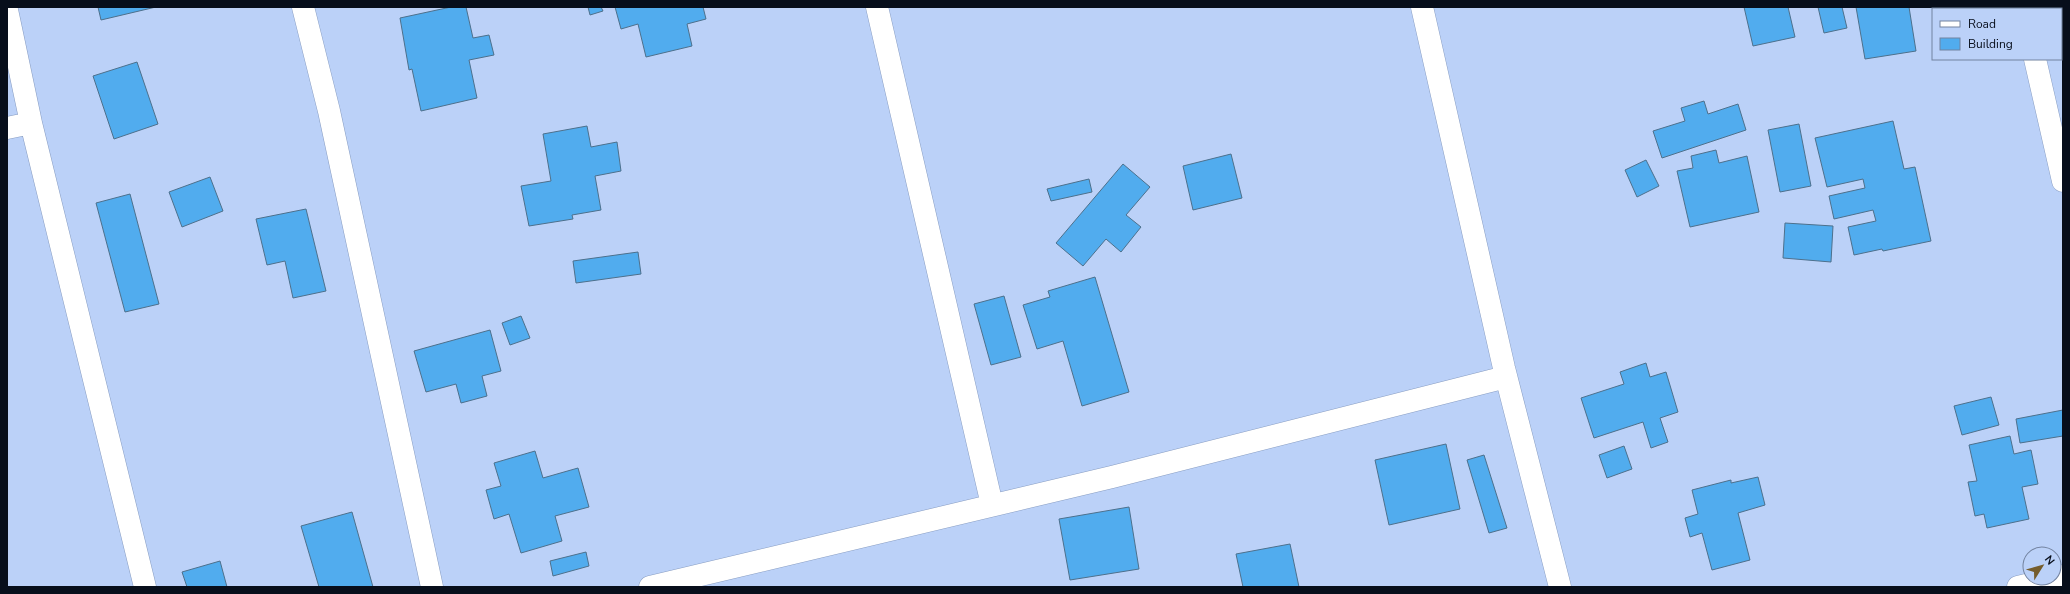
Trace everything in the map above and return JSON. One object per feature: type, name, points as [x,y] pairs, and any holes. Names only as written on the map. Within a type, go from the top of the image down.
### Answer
[{"type":"street","points":[[303,7],[329,111],[432,587]]},
{"type":"street","points":[[877,7],[992,505]]},
{"type":"street","points":[[1422,7],[1506,377],[1560,587]]},
{"type":"street","points":[[7,10],[31,123],[145,587]]},
{"type":"street","points":[[2035,60],[2063,181]]},
{"type":"street","points":[[7,128],[31,123]]},
{"type":"street","points":[[650,587],[992,505],[1506,377]]},
{"type":"street","points":[[2018,587],[2063,576]]},
{"type":"building","points":[[98,7],[156,7],[101,20]]},
{"type":"building","points":[[451,7],[466,7],[473,38],[489,35],[494,55],[469,60],[477,98],[421,111],[412,69],[409,70],[400,18]]},
{"type":"building","points":[[588,7],[601,7],[603,11],[590,15]]},
{"type":"building","points":[[615,7],[703,7],[706,19],[687,24],[692,46],[646,57],[638,24],[621,29]]},
{"type":"building","points":[[1744,7],[1788,7],[1795,37],[1753,46]]},
{"type":"building","points":[[1818,7],[1842,7],[1847,28],[1824,33]]},
{"type":"building","points":[[1856,7],[1909,7],[1916,51],[1865,59]]},
{"type":"building","points":[[137,62],[158,124],[114,139],[93,76]]},
{"type":"building","points":[[1704,101],[1708,114],[1738,104],[1746,130],[1662,158],[1653,131],[1685,121],[1681,108]]},
{"type":"building","points":[[1893,121],[1904,169],[1915,167],[1931,241],[1883,251],[1882,249],[1854,255],[1848,227],[1876,221],[1873,210],[1834,219],[1829,196],[1865,188],[1863,179],[1827,187],[1815,138]]},
{"type":"building","points":[[1799,124],[1811,186],[1780,192],[1768,130]]},
{"type":"building","points":[[587,126],[591,147],[617,142],[621,171],[595,176],[601,210],[572,215],[573,219],[529,226],[521,186],[551,181],[543,134]]},
{"type":"building","points":[[1716,150],[1719,163],[1747,156],[1759,212],[1690,227],[1677,171],[1693,168],[1691,156]]},
{"type":"building","points":[[1231,154],[1242,198],[1193,210],[1183,166]]},
{"type":"building","points":[[1646,160],[1659,186],[1637,197],[1625,170]]},
{"type":"building","points":[[1123,164],[1150,187],[1126,215],[1141,227],[1121,252],[1106,239],[1083,266],[1056,243]]},
{"type":"building","points":[[210,177],[223,211],[182,227],[169,192]]},
{"type":"building","points":[[1089,179],[1092,192],[1051,201],[1047,189]]},
{"type":"building","points":[[130,194],[159,304],[125,312],[96,203]]},
{"type":"building","points":[[306,209],[326,291],[293,298],[285,261],[267,265],[256,219]]},
{"type":"building","points":[[1785,223],[1833,226],[1831,262],[1783,258]]},
{"type":"building","points":[[638,252],[641,274],[576,283],[573,261]]},
{"type":"building","points":[[1095,277],[1129,392],[1082,406],[1063,341],[1037,349],[1023,305],[1050,297],[1048,291]]},
{"type":"building","points":[[1004,296],[1021,357],[991,365],[974,304]]},
{"type":"building","points":[[521,316],[530,338],[510,345],[502,323]]},
{"type":"building","points":[[490,330],[501,371],[482,376],[487,396],[461,403],[456,384],[426,392],[414,351]]},
{"type":"building","points":[[1646,363],[1650,377],[1666,372],[1678,412],[1660,418],[1668,442],[1651,448],[1643,422],[1594,438],[1581,398],[1624,384],[1620,372]]},
{"type":"building","points":[[1991,397],[1999,425],[1962,435],[1954,406]]},
{"type":"building","points":[[2063,410],[2063,436],[2020,443],[2016,419]]},
{"type":"building","points":[[2010,436],[2014,454],[2031,450],[2038,484],[2022,487],[2029,519],[1987,528],[1984,514],[1975,516],[1968,482],[1977,481],[1969,445]]},
{"type":"building","points":[[1446,444],[1460,509],[1389,525],[1375,460]]},
{"type":"building","points":[[1624,446],[1632,469],[1607,478],[1599,455]]},
{"type":"building","points":[[535,451],[543,478],[578,468],[589,507],[555,516],[562,541],[521,553],[509,514],[494,519],[486,490],[501,486],[494,463]]},
{"type":"building","points":[[1484,455],[1507,528],[1489,533],[1467,460]]},
{"type":"building","points":[[1758,477],[1765,505],[1738,513],[1750,560],[1712,570],[1702,533],[1690,537],[1685,518],[1698,514],[1692,490],[1731,480],[1731,483]]},
{"type":"building","points":[[1129,507],[1139,569],[1070,580],[1059,519]]},
{"type":"building","points":[[352,512],[373,587],[319,587],[301,526]]},
{"type":"building","points":[[1290,544],[1299,587],[1243,587],[1236,554]]},
{"type":"building","points":[[586,552],[589,566],[553,576],[550,561]]},
{"type":"building","points":[[220,561],[227,587],[187,587],[182,572]]}]
